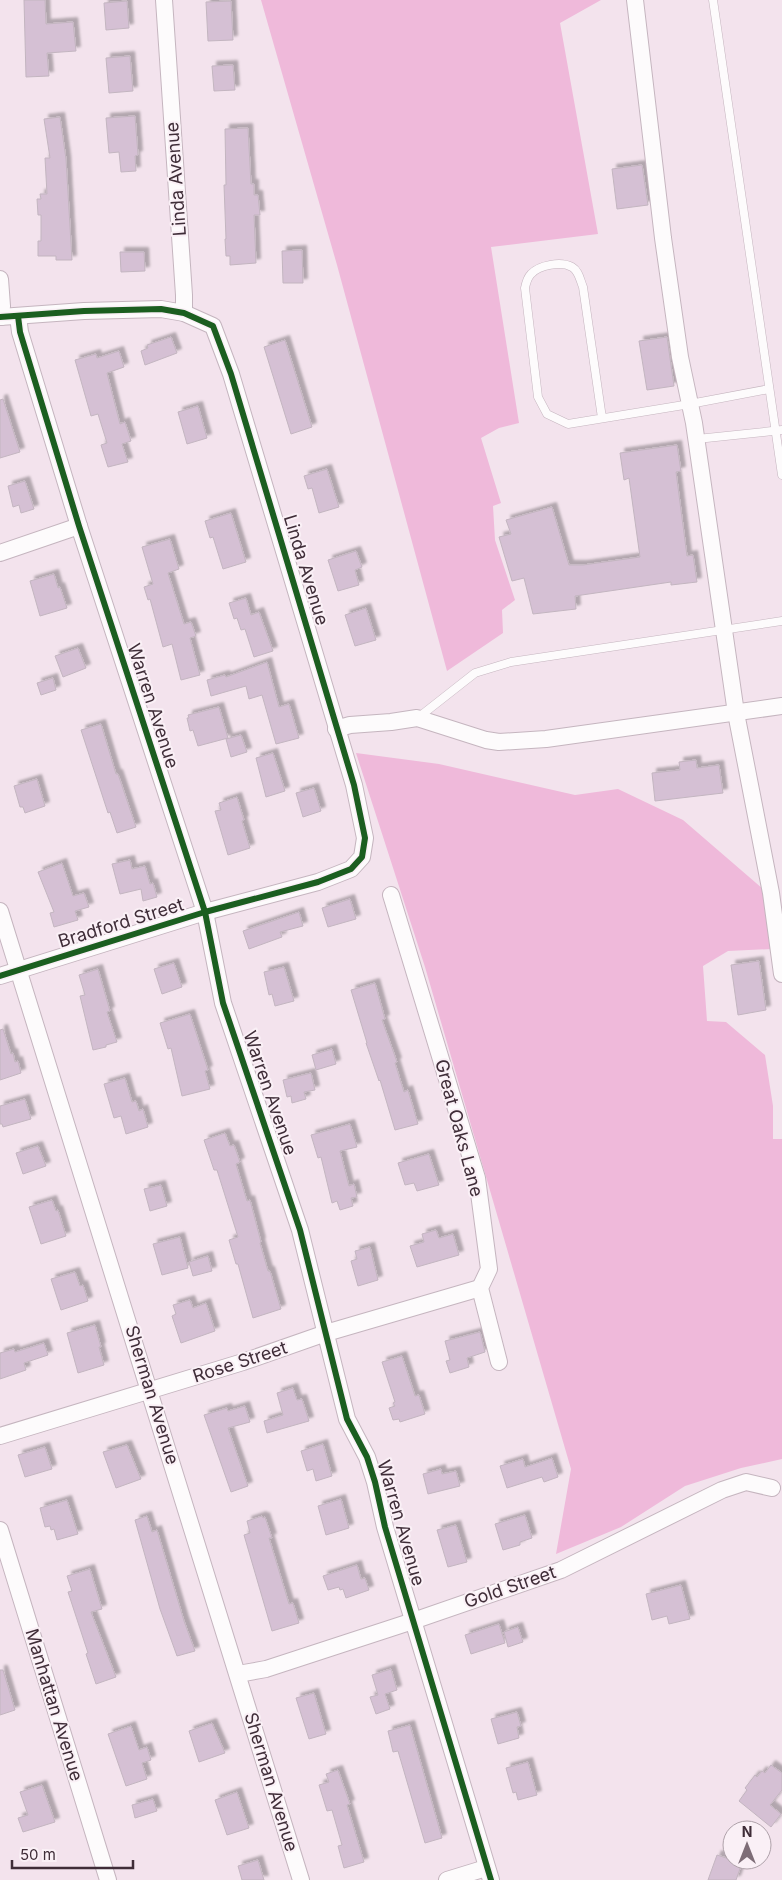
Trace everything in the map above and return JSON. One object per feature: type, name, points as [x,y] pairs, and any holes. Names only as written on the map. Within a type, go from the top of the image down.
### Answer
[{"type":"street","name":"Linda Avenue","points":[[164,0],[184,313],[213,326],[231,374],[354,785],[365,838],[362,857]]},
{"type":"street","points":[[635,0],[663,238],[680,357],[697,439],[736,713],[771,893],[782,974]]},
{"type":"street","points":[[0,279],[2,306],[0,317],[162,309],[184,313]]},
{"type":"street","name":"Warren Avenue","points":[[18,316],[20,332],[78,526],[205,912],[224,1003],[300,1230],[347,1419],[367,1457],[413,1621],[488,1874]]},
{"type":"street","points":[[0,553],[78,526]]},
{"type":"street","points":[[336,729],[350,725],[417,718],[486,740],[499,742],[546,739],[782,706]]},
{"type":"street","name":"Bradford Street","points":[[0,976],[205,912],[318,882],[351,869],[362,857]]},
{"type":"street","name":"Great Oaks Lane","points":[[391,895],[477,1178],[489,1269],[480,1288]]},
{"type":"street","name":"Sherman Avenue","points":[[0,910],[301,1880]]},
{"type":"street","points":[[480,1288],[499,1362]]},
{"type":"street","name":"Rose Street","points":[[0,1436],[243,1362],[326,1333],[480,1288]]},
{"type":"street","name":"Gold Street","points":[[238,1674],[266,1668],[413,1621],[561,1570],[722,1490],[746,1482],[772,1488]]},
{"type":"street","name":"Manhattan Avenue","points":[[0,1530],[108,1880]]},
{"type":"street","points":[[447,1880],[488,1874]]},
{"type":"lane","points":[[713,0],[769,389],[779,430],[782,475]]},
{"type":"lane","points":[[602,418],[583,287],[578,274],[572,267],[562,264],[541,267],[527,279],[525,288],[538,397],[547,414],[568,424],[769,389]]},
{"type":"lane","points":[[697,439],[779,430]]},
{"type":"lane","points":[[417,718],[475,673],[511,662],[782,622]]},
{"type":"shaded area","points":[[261,0],[601,0],[560,23],[598,234],[491,247],[519,423],[499,428],[481,438],[501,503],[493,506],[495,540],[515,600],[502,610],[503,633],[447,671],[337,265]]},
{"type":"shaded area","points":[[356,753],[439,764],[575,795],[618,789],[683,820],[763,889],[772,949],[728,951],[703,966],[707,1021],[726,1022],[765,1055],[773,1106],[773,1139],[782,1139],[782,1459],[741,1468],[685,1486],[621,1527],[556,1554],[571,1469],[425,967]]},
{"type":"building","points":[[24,0],[45,0],[46,24],[73,22],[76,51],[47,53],[49,76],[26,77]]},
{"type":"building","points":[[127,1],[129,28],[106,30],[104,3]]},
{"type":"building","points":[[231,1],[233,40],[208,41],[206,2]]},
{"type":"building","points":[[130,56],[133,91],[109,93],[106,58]]},
{"type":"building","points":[[233,65],[235,90],[214,91],[212,66]]},
{"type":"building","points":[[135,116],[138,155],[135,156],[136,171],[121,172],[119,152],[109,153],[106,118]]},
{"type":"building","points":[[60,117],[66,159],[72,260],[56,260],[56,256],[38,256],[38,241],[41,241],[41,215],[38,215],[37,199],[41,199],[40,194],[47,194],[45,158],[50,158],[44,119]]},
{"type":"building","points":[[248,128],[251,184],[254,184],[254,195],[258,195],[260,215],[254,215],[256,263],[230,265],[230,256],[226,256],[225,239],[225,129]]},
{"type":"building","points":[[642,165],[648,205],[617,209],[612,169]]},
{"type":"building","points":[[302,250],[303,283],[283,283],[282,251]]},
{"type":"building","points":[[120,252],[144,252],[145,271],[121,272]]},
{"type":"building","points":[[171,337],[177,353],[145,365],[141,351],[148,348],[147,345]]},
{"type":"building","points":[[667,337],[674,386],[647,390],[639,341]]},
{"type":"building","points":[[285,340],[312,427],[291,434],[264,347]]},
{"type":"building","points":[[119,351],[124,367],[107,373],[120,424],[125,422],[131,441],[122,444],[128,462],[108,467],[101,445],[107,443],[98,414],[91,416],[75,360],[96,354],[97,358]]},
{"type":"building","points":[[3,399],[20,452],[0,458],[0,400]]},
{"type":"building","points":[[198,406],[207,438],[187,444],[178,412]]},
{"type":"building","points":[[677,445],[681,471],[676,472],[687,556],[693,555],[697,582],[671,585],[671,582],[575,596],[576,609],[533,614],[524,578],[512,581],[499,537],[511,534],[506,520],[552,507],[569,565],[583,565],[640,557],[629,478],[624,480],[620,453]]},
{"type":"building","points":[[327,469],[339,507],[319,513],[312,488],[308,489],[304,476]]},
{"type":"building","points":[[25,481],[34,509],[21,513],[19,505],[13,507],[8,486]]},
{"type":"building","points":[[231,513],[246,562],[223,569],[213,537],[210,538],[205,521]]},
{"type":"building","points":[[170,539],[179,569],[168,573],[184,624],[191,622],[196,636],[190,638],[200,675],[181,680],[172,644],[163,647],[150,599],[148,600],[144,587],[153,584],[142,547]]},
{"type":"building","points":[[356,551],[362,567],[355,570],[359,585],[338,591],[328,560]]},
{"type":"building","points":[[54,574],[67,608],[40,616],[30,581]]},
{"type":"building","points":[[246,598],[251,615],[259,612],[273,651],[254,657],[245,629],[241,630],[237,618],[234,619],[229,603]]},
{"type":"building","points":[[366,608],[376,640],[355,646],[345,615]]},
{"type":"building","points":[[78,648],[86,668],[63,677],[55,656]]},
{"type":"building","points":[[267,662],[279,707],[289,704],[299,738],[276,744],[262,695],[249,699],[246,686],[211,696],[207,680],[225,675],[226,677]]},
{"type":"building","points":[[53,678],[56,690],[41,695],[37,683]]},
{"type":"building","points":[[219,707],[228,738],[198,746],[193,730],[190,731],[188,715]]},
{"type":"building","points":[[101,724],[116,774],[118,774],[136,827],[117,833],[110,812],[108,813],[81,730]]},
{"type":"building","points":[[241,735],[247,752],[231,757],[226,739]]},
{"type":"building","points":[[273,753],[285,791],[266,797],[256,758]]},
{"type":"building","points":[[696,760],[697,768],[719,765],[723,793],[655,801],[652,773],[680,770],[679,762]]},
{"type":"building","points":[[37,779],[45,806],[25,813],[23,807],[20,807],[14,786]]},
{"type":"building","points":[[314,788],[321,811],[303,817],[296,793]]},
{"type":"building","points":[[237,797],[250,848],[228,855],[215,811],[221,810],[219,803]]},
{"type":"building","points":[[130,860],[132,869],[145,866],[150,884],[153,883],[157,897],[143,901],[141,889],[120,894],[112,864]]},
{"type":"building","points":[[62,863],[73,896],[84,893],[89,907],[75,911],[78,920],[54,927],[50,913],[54,912],[38,872]]},
{"type":"building","points":[[350,899],[356,919],[328,927],[322,908]]},
{"type":"building","points":[[299,912],[303,926],[280,932],[282,937],[249,949],[243,931]]},
{"type":"building","points":[[759,961],[766,1010],[738,1015],[731,965]]},
{"type":"building","points":[[174,963],[182,987],[162,994],[154,969]]},
{"type":"building","points":[[284,967],[294,1001],[275,1006],[272,994],[269,995],[264,972]]},
{"type":"building","points":[[98,969],[110,1011],[107,1012],[117,1042],[93,1050],[80,996],[85,995],[79,975]]},
{"type":"building","points":[[375,983],[385,1019],[382,1020],[397,1062],[395,1063],[404,1092],[408,1090],[418,1124],[395,1130],[380,1080],[366,1043],[351,990]]},
{"type":"building","points":[[190,1014],[208,1070],[205,1071],[210,1089],[182,1096],[171,1048],[168,1049],[160,1023]]},
{"type":"building","points":[[3,1029],[11,1054],[13,1053],[15,1062],[18,1061],[21,1073],[0,1080],[0,1030]]},
{"type":"building","points":[[332,1049],[336,1064],[316,1070],[312,1055]]},
{"type":"building","points":[[311,1073],[315,1090],[304,1092],[306,1099],[292,1103],[291,1096],[287,1097],[283,1080]]},
{"type":"building","points":[[125,1078],[132,1102],[136,1101],[139,1111],[143,1109],[148,1127],[126,1134],[121,1116],[114,1118],[104,1084]]},
{"type":"building","points":[[25,1099],[31,1119],[3,1127],[0,1124],[0,1106]]},
{"type":"building","points":[[350,1124],[357,1147],[340,1151],[349,1186],[354,1184],[357,1197],[351,1198],[353,1206],[340,1210],[337,1201],[332,1203],[321,1157],[318,1158],[311,1135]]},
{"type":"building","points":[[225,1133],[230,1146],[234,1145],[240,1162],[236,1164],[247,1201],[250,1200],[260,1243],[281,1309],[253,1318],[238,1264],[236,1264],[229,1240],[238,1237],[217,1170],[214,1170],[204,1140]]},
{"type":"building","points":[[38,1146],[46,1166],[23,1174],[16,1153]]},
{"type":"building","points":[[429,1154],[439,1185],[417,1191],[414,1183],[405,1185],[398,1163]]},
{"type":"building","points":[[161,1185],[167,1206],[150,1211],[144,1189]]},
{"type":"building","points":[[52,1200],[56,1211],[58,1210],[66,1236],[41,1244],[29,1207]]},
{"type":"building","points":[[436,1230],[439,1238],[453,1234],[459,1255],[417,1267],[410,1246],[424,1242],[422,1234]]},
{"type":"building","points":[[180,1237],[188,1268],[162,1275],[153,1244]]},
{"type":"building","points":[[370,1247],[378,1280],[358,1286],[351,1261],[357,1259],[355,1251]]},
{"type":"building","points":[[208,1256],[212,1271],[193,1276],[189,1262]]},
{"type":"building","points":[[75,1272],[80,1286],[83,1285],[88,1301],[61,1310],[51,1279]]},
{"type":"building","points":[[190,1300],[193,1308],[206,1303],[215,1331],[181,1343],[172,1316],[176,1314],[173,1305]]},
{"type":"building","points":[[95,1325],[104,1365],[78,1373],[67,1333]]},
{"type":"building","points":[[480,1332],[485,1352],[467,1358],[469,1367],[450,1373],[446,1361],[450,1360],[445,1341]]},
{"type":"building","points":[[44,1343],[48,1355],[24,1363],[26,1370],[0,1379],[0,1353],[14,1349],[15,1352]]},
{"type":"building","points":[[402,1356],[415,1396],[419,1395],[425,1414],[400,1422],[399,1419],[393,1420],[389,1408],[395,1406],[393,1403],[395,1402],[382,1362]]},
{"type":"building","points":[[293,1388],[297,1400],[302,1399],[309,1421],[267,1433],[264,1421],[283,1415],[277,1393]]},
{"type":"building","points":[[245,1406],[250,1422],[228,1428],[248,1486],[231,1492],[204,1415],[227,1408],[228,1411]]},
{"type":"building","points":[[323,1444],[332,1476],[316,1481],[313,1469],[307,1471],[301,1451]]},
{"type":"building","points":[[127,1445],[141,1479],[116,1488],[103,1452]]},
{"type":"building","points":[[45,1447],[52,1469],[25,1477],[18,1455]]},
{"type":"building","points":[[552,1458],[558,1477],[544,1482],[542,1477],[507,1488],[500,1466],[523,1459],[525,1467]]},
{"type":"building","points":[[441,1469],[442,1474],[456,1471],[460,1486],[428,1494],[423,1474]]},
{"type":"building","points":[[341,1499],[349,1528],[326,1535],[318,1506]]},
{"type":"building","points":[[67,1500],[78,1534],[57,1540],[54,1529],[51,1530],[50,1526],[45,1527],[40,1508]]},
{"type":"building","points":[[525,1515],[532,1538],[520,1542],[520,1545],[503,1550],[495,1524]]},
{"type":"building","points":[[147,1516],[152,1532],[157,1530],[184,1621],[195,1651],[177,1656],[160,1609],[135,1520]]},
{"type":"building","points":[[262,1516],[263,1518],[265,1517],[272,1538],[269,1538],[289,1604],[293,1603],[299,1623],[272,1631],[244,1535],[250,1533],[247,1521]]},
{"type":"building","points":[[456,1525],[467,1562],[448,1567],[437,1530]]},
{"type":"building","points":[[357,1565],[361,1579],[365,1578],[369,1590],[346,1598],[343,1589],[340,1590],[339,1587],[328,1590],[323,1576]]},
{"type":"building","points":[[90,1569],[102,1609],[91,1612],[116,1677],[96,1684],[68,1592],[72,1591],[67,1576]]},
{"type":"building","points":[[681,1585],[690,1619],[669,1624],[667,1616],[652,1620],[646,1594]]},
{"type":"building","points":[[499,1624],[505,1643],[471,1654],[465,1635]]},
{"type":"building","points":[[518,1627],[523,1642],[508,1647],[504,1632]]},
{"type":"building","points":[[391,1669],[397,1690],[385,1694],[390,1709],[376,1714],[370,1697],[378,1695],[372,1675]]},
{"type":"building","points":[[0,1670],[3,1670],[15,1710],[0,1715]]},
{"type":"building","points":[[314,1693],[326,1734],[309,1739],[296,1698]]},
{"type":"building","points":[[517,1712],[521,1726],[517,1727],[519,1738],[498,1744],[491,1719]]},
{"type":"building","points":[[212,1723],[225,1753],[199,1762],[189,1731]]},
{"type":"building","points":[[410,1725],[442,1838],[425,1843],[398,1751],[393,1752],[388,1731]]},
{"type":"building","points":[[131,1726],[139,1750],[147,1747],[151,1760],[142,1763],[147,1779],[126,1786],[108,1734]]},
{"type":"building","points":[[528,1762],[537,1795],[518,1800],[516,1792],[513,1793],[506,1768]]},
{"type":"building","points":[[771,1765],[782,1773],[782,1790],[770,1805],[781,1814],[772,1826],[772,1820],[762,1820],[739,1801],[747,1790],[745,1788],[755,1775],[757,1777],[762,1771],[765,1773]]},
{"type":"building","points":[[338,1770],[350,1804],[347,1805],[364,1862],[344,1868],[338,1846],[342,1845],[332,1810],[327,1811],[319,1785],[329,1782],[326,1774]]},
{"type":"building","points":[[42,1785],[55,1822],[23,1832],[18,1818],[28,1815],[20,1792]]},
{"type":"building","points":[[237,1792],[249,1828],[227,1835],[215,1800]]},
{"type":"building","points":[[153,1799],[157,1811],[135,1818],[132,1805]]},
{"type":"building","points":[[717,1855],[722,1857],[722,1870],[740,1870],[736,1880],[708,1880]]},
{"type":"building","points":[[258,1860],[264,1880],[242,1880],[238,1866]]},
{"type":"cycle path","points":[[0,317],[84,311],[161,309],[184,313],[213,326],[231,374],[354,785],[365,838],[362,857],[351,869],[318,882],[205,912],[0,976]]},
{"type":"cycle path","points":[[18,316],[20,332],[79,526],[205,912],[223,1003],[300,1230],[347,1419],[367,1457],[375,1482],[385,1527],[491,1880]]}]
